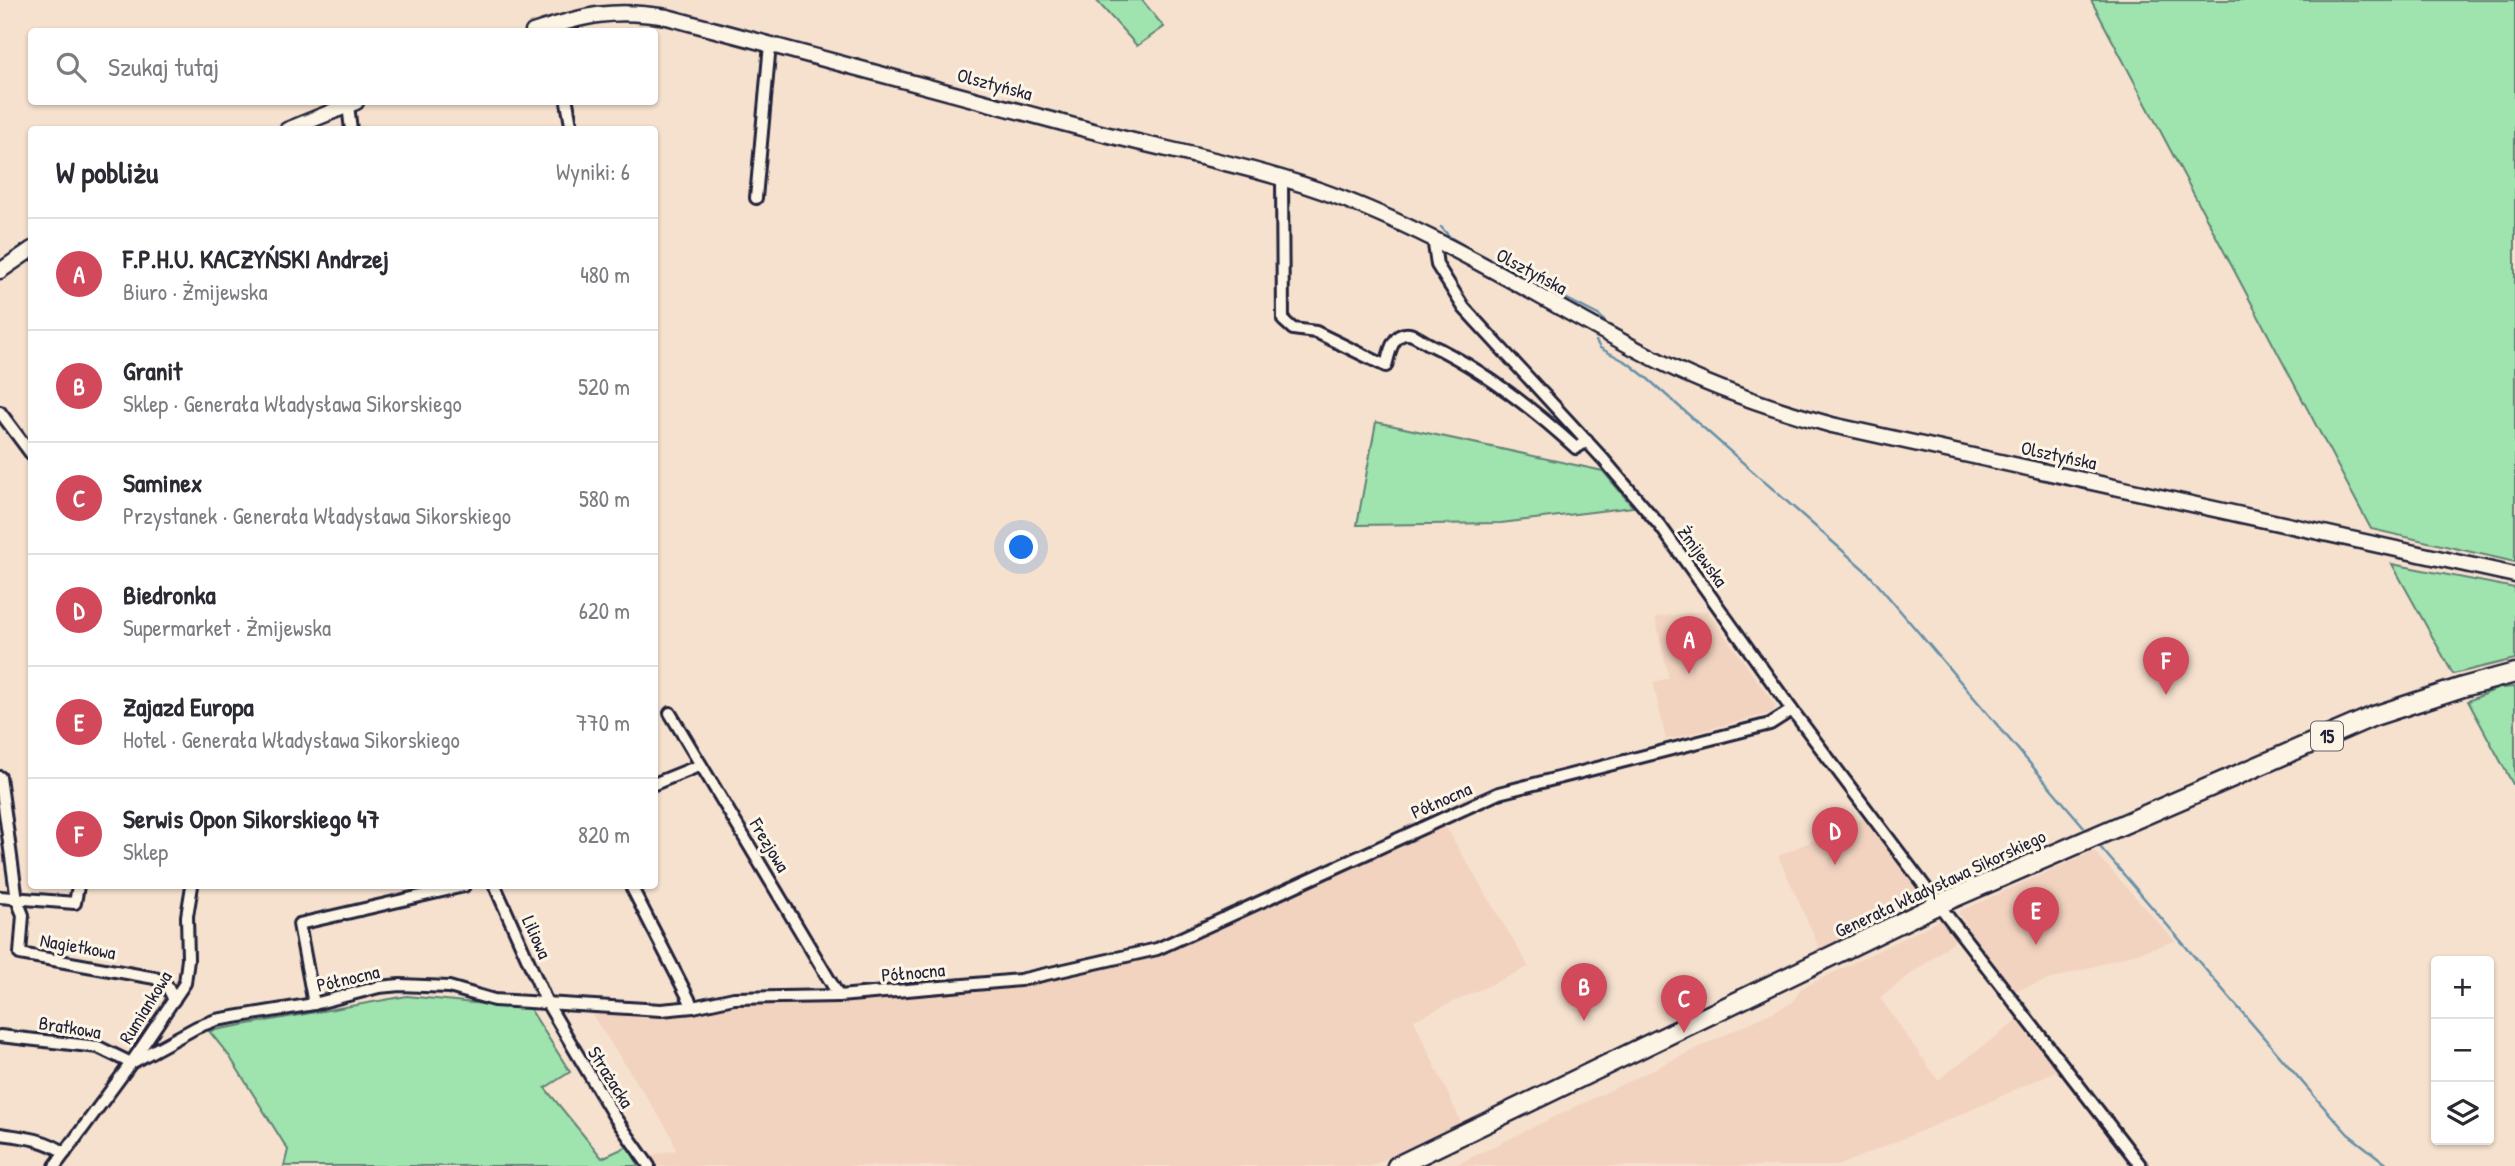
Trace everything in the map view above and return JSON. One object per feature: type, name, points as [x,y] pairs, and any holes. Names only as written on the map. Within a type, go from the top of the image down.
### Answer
[{"type":"main road","name":"Generała Władysława Sikorskiego","points":[[1397,1166],[1939,904],[2374,716],[2515,673]]},
{"type":"street","name":"Olsztyńska","points":[[554,28],[586,15],[613,12],[667,17],[1282,179],[1348,200],[1433,238],[1661,362],[1770,408],[1832,425],[2515,575]]},
{"type":"street","points":[[756,198],[769,44]]},
{"type":"street","points":[[297,126],[347,105]]},
{"type":"street","points":[[351,126],[352,105]]},
{"type":"street","points":[[568,105],[571,126]]},
{"type":"street","points":[[1282,179],[1283,320],[1293,329],[1316,332],[1386,366],[1392,344],[1400,336],[1409,334],[1440,349],[1491,381],[1576,447],[1587,441]]},
{"type":"street","name":"Żmijewska","points":[[1433,238],[1437,265],[1464,308],[1587,441],[1661,527],[1792,710],[2141,1166]]},
{"type":"street","points":[[0,271],[28,253]]},
{"type":"street","points":[[0,412],[28,449]]},
{"type":"street","name":"Północna","points":[[55,1166],[131,1063],[197,1027],[216,1020],[314,1004],[379,987],[400,985],[441,986],[494,1000],[661,1010],[693,1007],[734,998],[839,996],[1008,982],[1157,949],[1499,793],[1770,724],[1792,710]]},
{"type":"street","name":"Frezjowa","points":[[670,713],[839,996]]},
{"type":"street","points":[[658,783],[701,765]]},
{"type":"street","points":[[0,777],[16,900]]},
{"type":"street","points":[[0,897],[75,903],[77,889]]},
{"type":"street","name":"Rumiankowa","points":[[131,1063],[185,983],[188,959],[187,916],[192,889]]},
{"type":"street","points":[[314,1004],[299,924],[451,889]]},
{"type":"street","name":"Liliowa","points":[[496,889],[547,1003]]},
{"type":"street","points":[[633,889],[693,1007]]},
{"type":"street","name":"Nagietkowa","points":[[16,900],[23,915],[20,954],[155,978],[167,986],[174,1000]]},
{"type":"street","name":"Strażacka","points":[[547,1003],[619,1124],[649,1166]]},
{"type":"street","name":"Bratkowa","points":[[0,1035],[98,1047],[131,1063]]},
{"type":"street","points":[[0,1134],[54,1145],[65,1153]]},
{"type":"shaded area","points":[[1707,611],[1776,706],[1772,713],[1666,740],[1653,682],[1669,678],[1655,617]]},
{"type":"shaded area","points":[[1440,817],[1529,967],[1414,1020],[1461,1122],[1371,1166],[655,1166],[651,1160],[652,1155],[676,1150],[670,1133],[589,1010],[671,1017],[756,1000],[876,996],[1148,956]]},
{"type":"shaded area","points":[[1865,817],[1924,894],[1820,949],[1778,856]]},
{"type":"shaded area","points":[[2094,851],[2175,941],[2014,991],[1958,912]]},
{"type":"shaded area","points":[[1942,919],[1957,939],[1880,998],[1938,1080],[2018,1020],[2058,1070],[1969,1111],[1837,1166],[1453,1166],[1793,1002],[1800,989]]},
{"type":"green space","points":[[1096,0],[1142,0],[1164,27],[1137,46]]},
{"type":"green space","points":[[2091,0],[2515,0],[2515,562],[2371,529]]},
{"type":"green space","points":[[1376,422],[1603,471],[1633,507],[1501,523],[1357,525]]},
{"type":"green space","points":[[2392,564],[2515,588],[2515,659],[2453,674]]},
{"type":"green space","points":[[2515,687],[2515,788],[2468,701],[2499,688]]},
{"type":"green space","points":[[407,996],[529,1007],[570,1072],[545,1088],[602,1158],[628,1146],[639,1166],[284,1166],[288,1150],[230,1057],[209,1031]]},
{"type":"waterway","points":[[1441,227],[1450,237],[1470,249],[1600,316],[1605,322],[1604,325]]},
{"type":"waterway","points":[[1596,341],[1600,348],[1628,363],[1648,379],[1868,573],[2084,827]]},
{"type":"waterway","points":[[2101,848],[2348,1134],[2389,1166]]},
{"type":"place","name":"F.P.H.U. KACZYŃSKI Andrzej","points":[[1689,674]]},
{"type":"place","name":"Serwis Opon Sikorskiego 47","points":[[2166,695]]},
{"type":"place","name":"Biedronka","points":[[1835,865]]},
{"type":"place","name":"Zajazd Europa","points":[[2036,945]]},
{"type":"place","name":"Granit","points":[[1584,1021]]},
{"type":"place","name":"Saminex","points":[[1684,1033]]}]
